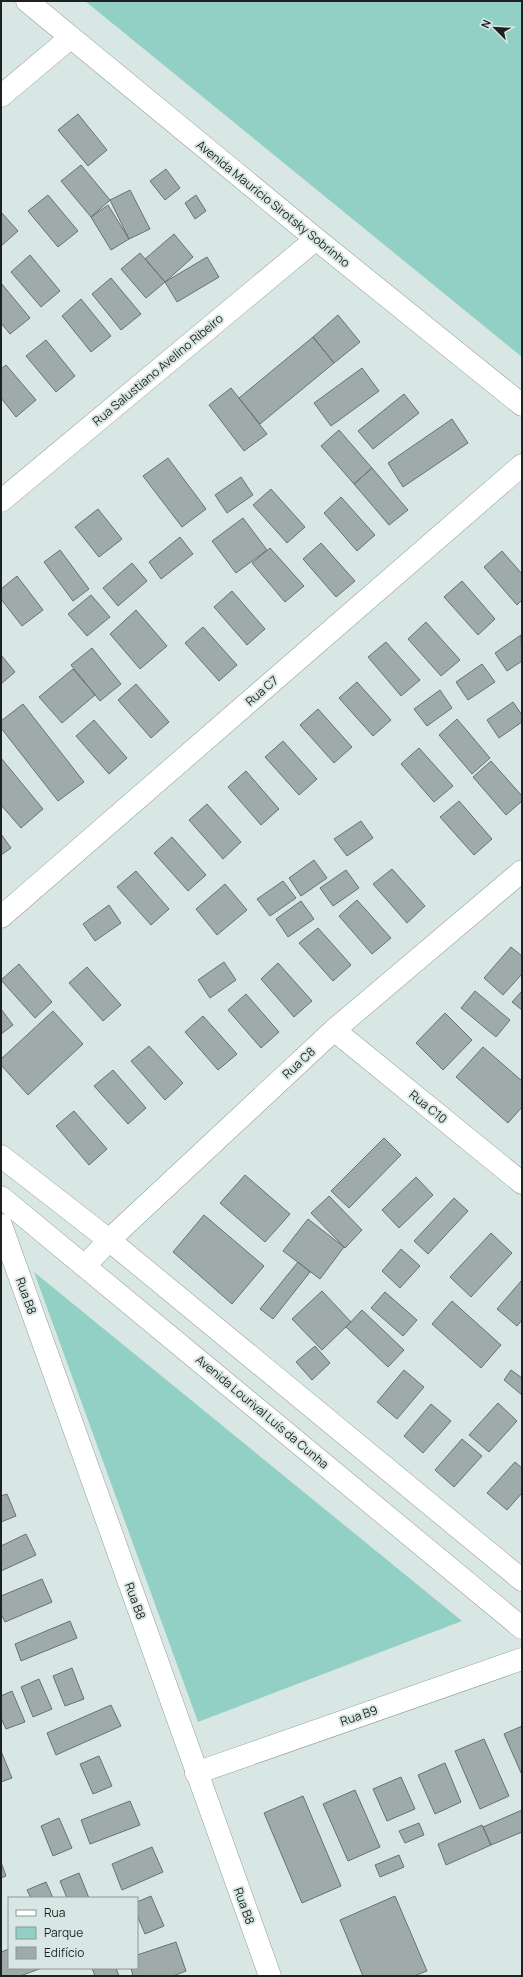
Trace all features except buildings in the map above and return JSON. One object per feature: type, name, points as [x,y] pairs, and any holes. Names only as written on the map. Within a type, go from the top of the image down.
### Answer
[{"type":"street","name":"Avenida Maurício Sirotsky Sobrinho","points":[[27,1],[70,38],[316,239],[522,405]]},
{"type":"street","points":[[1,96],[70,38]]},
{"type":"street","name":"Rua Salustiano Avelino Ribeiro","points":[[1,501],[316,239]]},
{"type":"street","name":"Rua C7","points":[[1,917],[522,465]]},
{"type":"street","name":"Rua C8","points":[[86,1266],[109,1240],[334,1030],[522,870]]},
{"type":"street","name":"Rua C10","points":[[334,1030],[522,1183]]},
{"type":"street","points":[[1,1156],[109,1240],[522,1580]]},
{"type":"street","name":"Avenida Lourival Luís da Cunha","points":[[1,1197],[522,1628]]},
{"type":"street","name":"Rua B8","points":[[1,1225],[196,1773],[270,1976]]},
{"type":"street","name":"Rua B9","points":[[196,1773],[522,1659]]},
{"type":"green space","points":[[85,1],[522,1],[522,357]]},
{"type":"green space","points":[[34,1272],[462,1621],[198,1722]]}]
